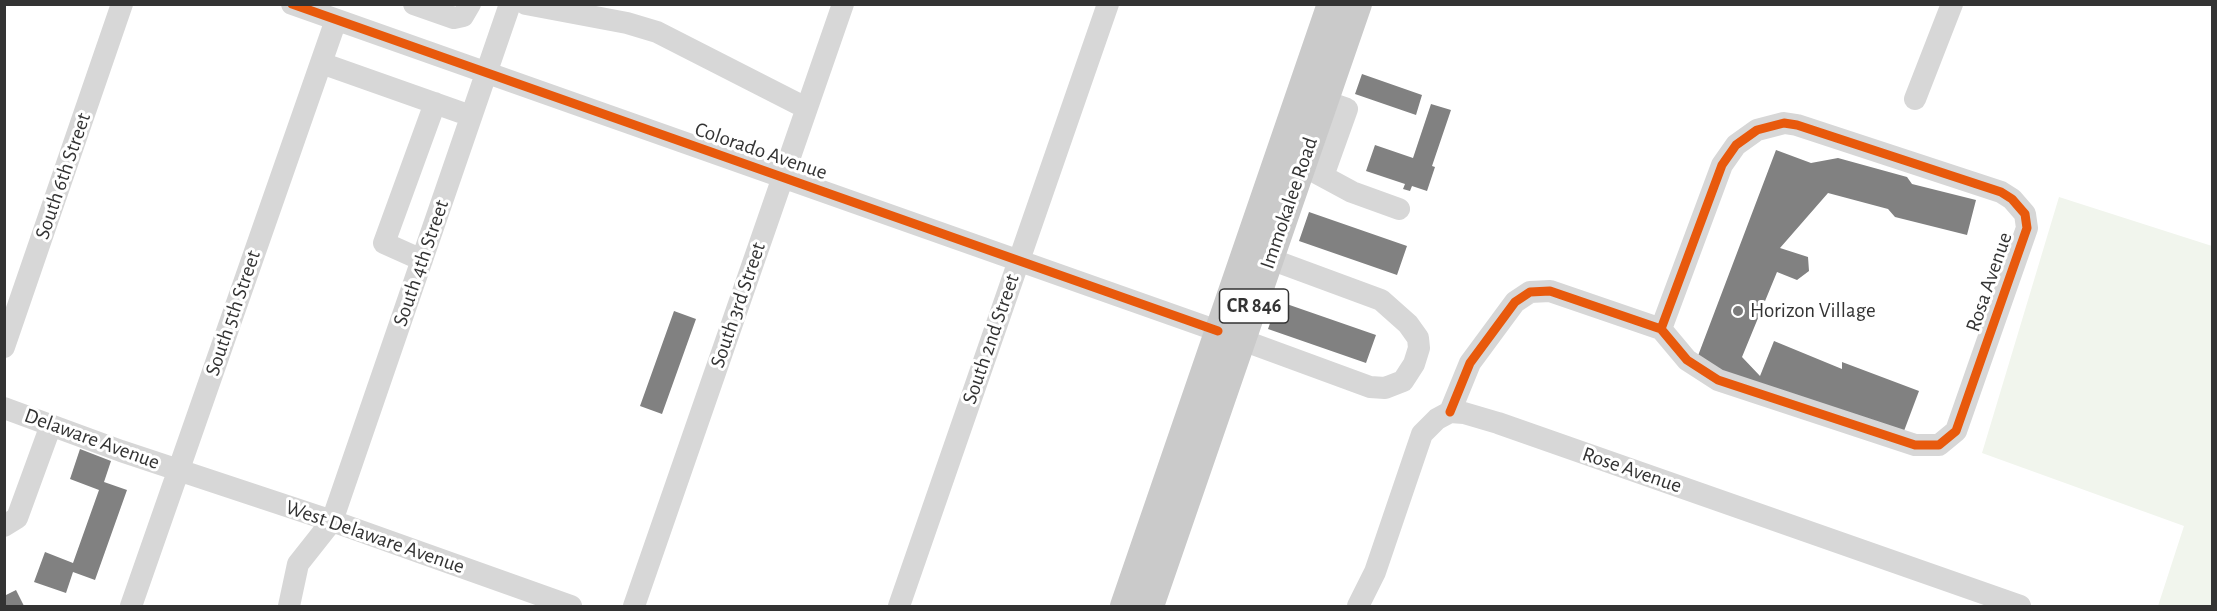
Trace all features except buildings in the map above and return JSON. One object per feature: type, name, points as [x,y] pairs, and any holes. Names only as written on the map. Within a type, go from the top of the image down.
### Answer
[{"type":"main road","name":"Immokalee Road","points":[[1150,606],[1331,4]]},
{"type":"main road","name":"Immokalee Road","points":[[1124,606],[1230,336],[1313,171],[1324,100],[1358,4]]},
{"type":"street","name":"South 6th Street","points":[[4,347],[122,4]]},
{"type":"street","points":[[414,4],[454,18],[463,16],[470,4]]},
{"type":"street","name":"South 4th Street","points":[[289,606],[298,564],[332,521],[510,4]]},
{"type":"street","points":[[526,4],[627,23],[657,32],[806,108]]},
{"type":"street","name":"South 3rd Street","points":[[634,606],[843,4]]},
{"type":"street","name":"South 2nd Street","points":[[899,606],[1108,4]]},
{"type":"street","points":[[1915,99],[1952,4]]},
{"type":"street","name":"Colorado Avenue","points":[[306,7],[336,20],[1370,387],[1385,388],[1403,381],[1414,364],[1419,348],[1418,338],[1408,324],[1381,300],[1270,259]]},
{"type":"street","name":"South 5th Street","points":[[130,606],[336,20]]},
{"type":"street","points":[[321,63],[471,116]]},
{"type":"street","points":[[422,260],[384,243],[435,103]]},
{"type":"street","name":"Rosa Avenue","points":[[1784,123],[1797,125],[2001,192],[2012,199],[2025,214],[2027,228],[1956,431],[1939,445],[1915,445],[1718,380],[1687,360],[1661,329],[1722,165],[1736,145],[1757,130],[1784,123]]},
{"type":"street","points":[[1313,171],[1352,192],[1400,209]]},
{"type":"street","points":[[1358,606],[1375,572],[1422,434],[1437,419],[1450,412],[1470,363],[1515,302],[1530,292],[1550,291],[1661,329]]},
{"type":"street","name":"Delaware Avenue","points":[[4,408],[179,469]]},
{"type":"street","name":"Rose Avenue","points":[[1450,412],[1464,413],[1498,423],[2020,606]]},
{"type":"street","points":[[4,526],[17,518],[51,424]]},
{"type":"street","name":"West Delaware Avenue","points":[[179,469],[571,606]]},
{"type":"shaded area","points":[[2059,197],[2212,246],[2212,606],[2158,606],[2184,526],[1982,453]]},
{"type":"cycle path","points":[[292,4],[1218,331]]},
{"type":"cycle path","points":[[1450,412],[1470,363],[1515,302],[1530,292],[1550,291],[1661,329],[1687,360],[1718,380],[1915,445],[1939,445],[1956,431],[2027,228],[2025,214],[2012,199],[2001,192],[1797,125],[1784,123],[1757,130],[1736,145],[1722,165],[1661,329]]},
{"type":"place","name":"Horizon Village","points":[[1738,311]]}]
